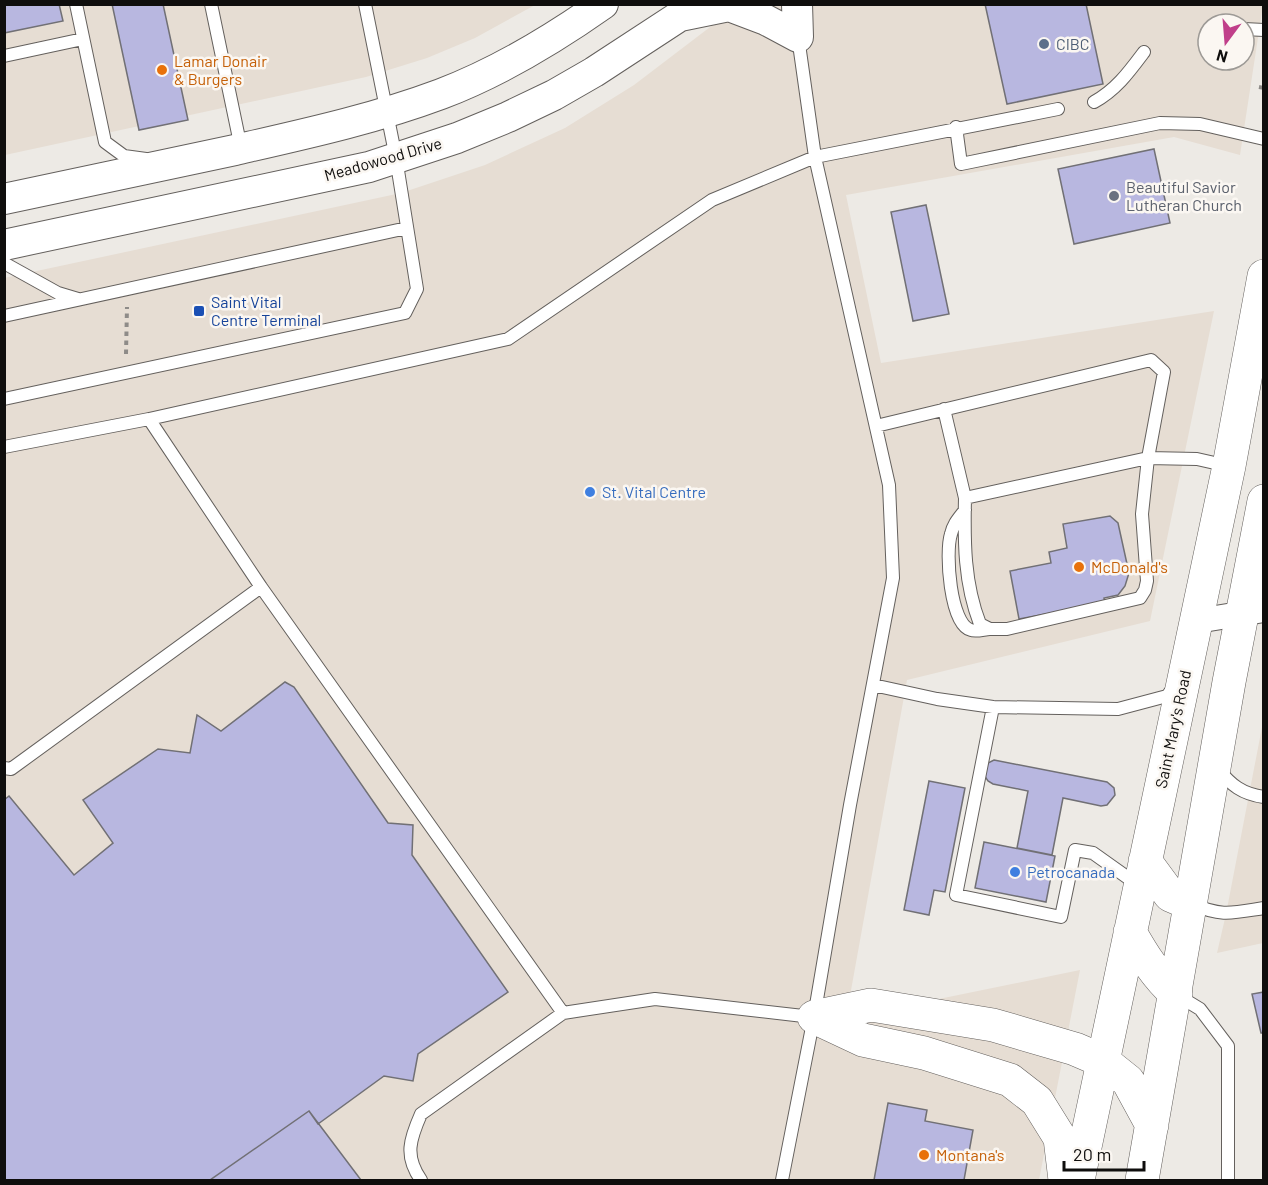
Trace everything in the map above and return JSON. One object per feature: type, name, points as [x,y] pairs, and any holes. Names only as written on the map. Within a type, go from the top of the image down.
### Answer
[{"type":"main road","name":"Saint Mary's Road","points":[[1078,1180],[1229,466],[1263,276]]},
{"type":"main road","points":[[1142,1180],[1214,765],[1253,612],[1263,501]]},
{"type":"main road","points":[[1145,861],[1170,895],[1191,904]]},
{"type":"main road","points":[[1130,932],[1145,958],[1164,983],[1176,994]]},
{"type":"main road","points":[[814,1017],[871,1005],[993,1025],[1076,1049],[1103,1061],[1128,1081],[1152,1125]]},
{"type":"main road","points":[[814,1017],[863,1040],[924,1053],[1010,1080],[1036,1101],[1060,1138],[1065,1180]]},
{"type":"street","points":[[4,199],[325,130],[386,113],[442,93],[504,65],[567,29],[603,4]]},
{"type":"street","points":[[689,10],[729,6],[766,20],[798,37],[797,4]]},
{"type":"street","name":"Meadowood Drive","points":[[4,245],[358,169],[396,158],[477,129],[554,95],[594,72],[689,10]]},
{"type":"street","points":[[1197,621],[1253,612]]},
{"type":"lane","points":[[76,4],[105,142],[124,156],[171,164]]},
{"type":"lane","points":[[211,4],[241,148]]},
{"type":"lane","points":[[4,399],[405,313],[417,289],[396,158],[365,4]]},
{"type":"lane","points":[[782,1180],[814,1017],[892,579],[889,486],[815,157],[798,37]]},
{"type":"lane","points":[[4,56],[83,39]]},
{"type":"lane","points":[[1094,102],[1119,84],[1144,52]]},
{"type":"lane","points":[[4,447],[149,419],[508,339],[712,200],[815,157],[956,127],[1058,109]]},
{"type":"lane","points":[[956,127],[961,164],[1160,123],[1200,124],[1263,139]]},
{"type":"lane","points":[[4,316],[407,228]]},
{"type":"lane","points":[[4,263],[58,293],[79,300]]},
{"type":"lane","points":[[876,426],[1151,360],[1164,372],[1148,458],[1142,514],[1147,581],[1140,598],[1007,629],[971,630],[961,624],[956,611],[947,557],[952,529],[965,504],[1148,458],[1197,459],[1229,466]]},
{"type":"lane","points":[[944,409],[965,504],[963,544],[972,598],[980,624],[990,629]]},
{"type":"lane","points":[[149,419],[261,587],[563,1013]]},
{"type":"lane","points":[[4,768],[11,769],[261,587]]},
{"type":"lane","points":[[873,685],[937,699],[993,707],[1118,709],[1167,696],[1185,671]]},
{"type":"lane","points":[[993,707],[956,895],[1061,917],[1075,850],[1093,854],[1131,880],[1138,893]]},
{"type":"lane","points":[[1214,765],[1229,783],[1244,793],[1263,797]]},
{"type":"lane","points":[[1191,904],[1211,913],[1226,914],[1263,908]]},
{"type":"lane","points":[[1176,994],[1200,1009],[1228,1046],[1228,1180]]},
{"type":"lane","points":[[422,1180],[415,1171],[410,1156],[411,1137],[421,1114],[563,1013],[655,999],[814,1017]]},
{"type":"path","points":[[126,355],[127,301]]},
{"type":"shaded area","points":[[4,5],[535,5],[475,38],[427,58],[366,77],[5,155]]},
{"type":"shaded area","name":"St. Vital Centre","points":[[739,5],[1263,5],[1256,51],[1256,12],[1196,12],[1196,72],[1253,72],[1240,155],[1174,137],[846,195],[881,363],[1214,311],[1150,621],[907,680],[846,1018],[1080,970],[1039,1180],[5,1180],[4,278],[401,193],[485,165],[565,128],[634,85]]},
{"type":"shaded area","points":[[1263,722],[1263,943],[1217,953],[1226,914]]},
{"type":"building","points":[[4,4],[59,4],[63,21],[4,33]]},
{"type":"building","points":[[112,4],[163,4],[188,120],[139,130]]},
{"type":"building","name":"CIBC","points":[[985,4],[1086,4],[1103,84],[1007,104]]},
{"type":"building","name":"Beautiful Savior Lutheran Church","points":[[1154,149],[1170,223],[1074,244],[1058,169]]},
{"type":"building","points":[[926,205],[949,314],[913,321],[891,212]]},
{"type":"building","name":"McDonald's","points":[[1110,516],[1118,523],[1129,573],[1125,586],[1118,595],[1104,598],[1105,603],[1019,619],[1010,571],[1051,563],[1049,552],[1067,548],[1063,524]]},
{"type":"building","points":[[285,682],[294,687],[388,823],[413,825],[412,855],[508,992],[418,1054],[413,1081],[384,1076],[318,1124],[309,1111],[210,1180],[4,1180],[4,800],[9,796],[74,875],[113,843],[83,800],[158,749],[190,753],[197,715],[221,731]]},
{"type":"building","name":"Petrocanada","points":[[994,760],[1107,782],[1114,788],[1115,795],[1107,805],[1101,806],[1063,798],[1052,855],[1017,848],[1028,791],[988,781],[984,775],[988,763]]},
{"type":"building","points":[[929,781],[965,788],[945,892],[934,890],[929,915],[904,910]]},
{"type":"building","name":"Petrocanada","points":[[984,842],[1055,856],[1046,902],[975,888]]},
{"type":"building","points":[[1264,992],[1264,1033],[1261,1033],[1252,994]]},
{"type":"building","name":"Montana's","points":[[888,1103],[927,1110],[925,1121],[973,1130],[964,1180],[874,1180]]},
{"type":"building","points":[[309,1111],[361,1180],[210,1180]]},
{"type":"place","name":"CIBC","points":[[1044,44]]},
{"type":"place","name":"Lamar Donair & Burgers","points":[[162,70]]},
{"type":"place","name":"Beautiful Savior Lutheran Church","points":[[1114,196]]},
{"type":"place","name":"Saint Vital Centre Terminal","points":[[199,311]]},
{"type":"place","name":"St. Vital Centre","points":[[590,492]]},
{"type":"place","name":"McDonald's","points":[[1079,567]]},
{"type":"place","name":"Petrocanada","points":[[1015,872]]},
{"type":"place","name":"Montana's","points":[[924,1155]]}]
